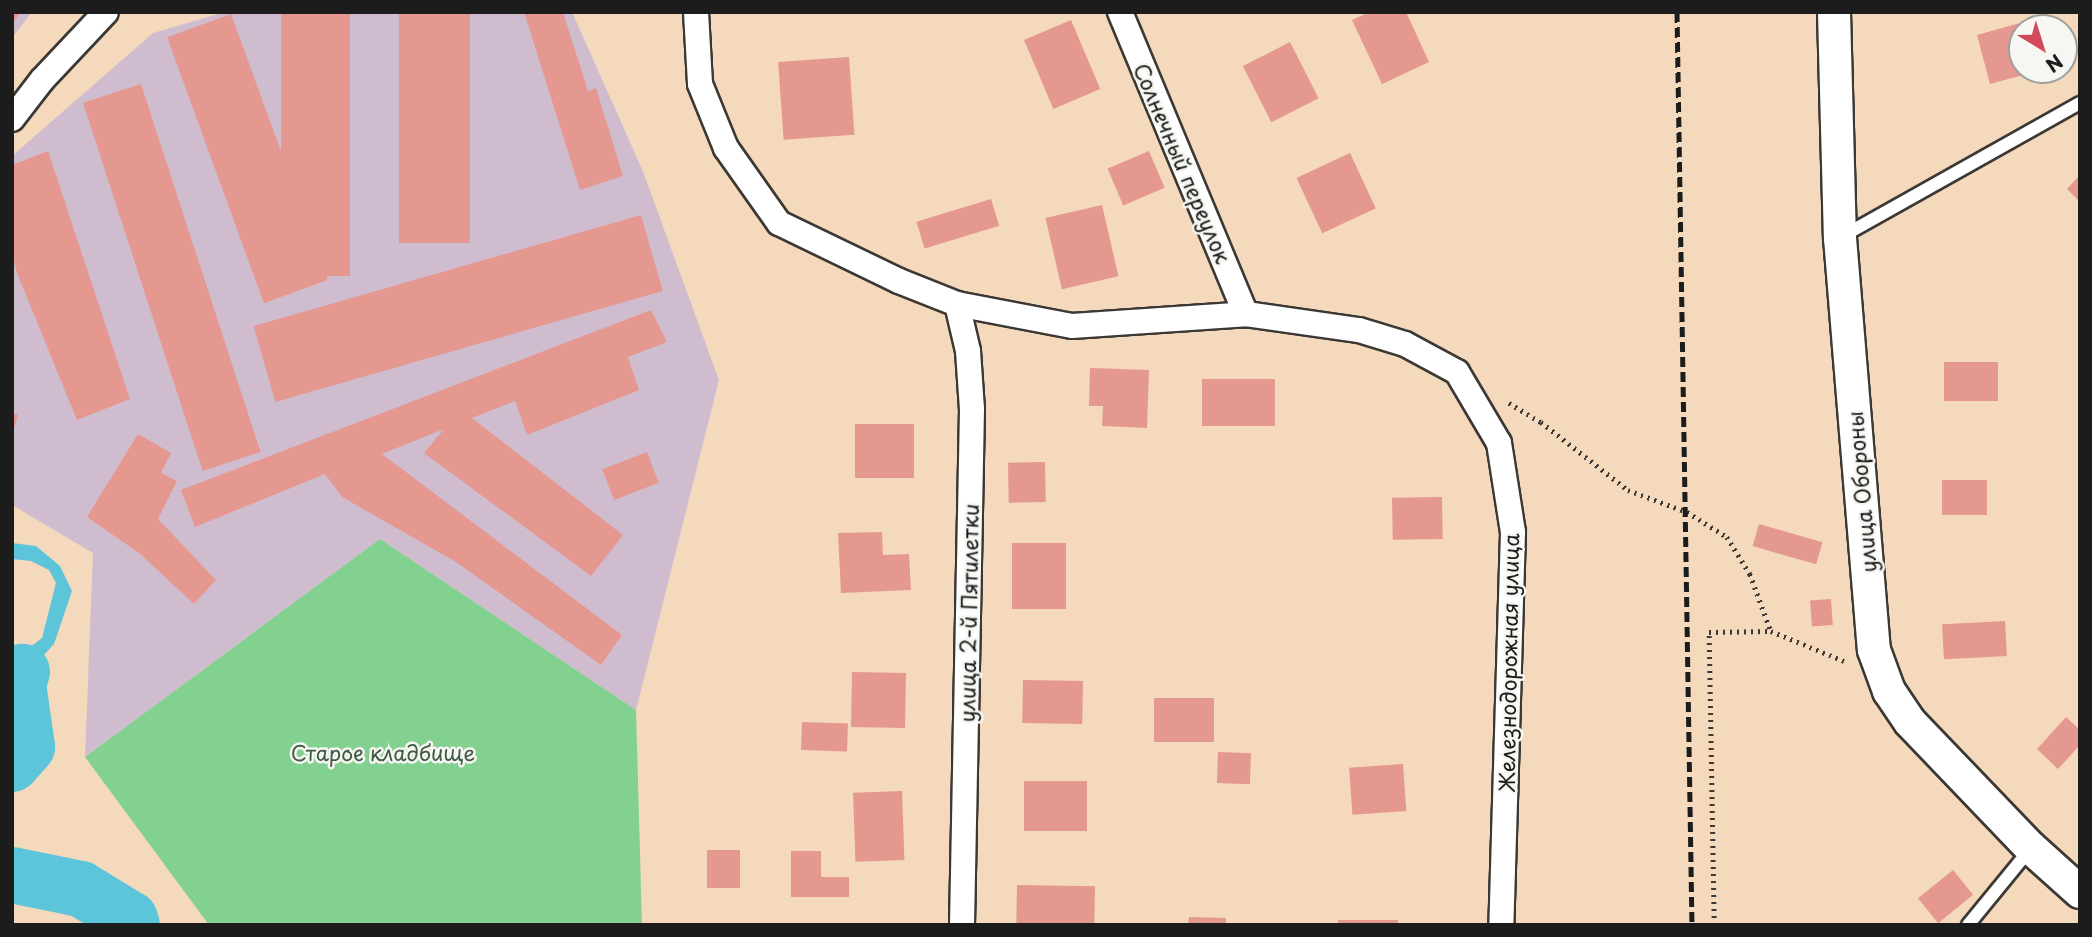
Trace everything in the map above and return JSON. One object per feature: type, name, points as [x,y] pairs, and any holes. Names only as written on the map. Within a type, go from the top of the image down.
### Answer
[{"type":"street","points":[[12,119],[42,80],[106,12]]},
{"type":"street","points":[[696,12],[700,84],[726,148],[779,223],[899,281],[957,304],[1072,326],[1247,314]]},
{"type":"street","name":"Солнечный переулок","points":[[1120,12],[1247,314]]},
{"type":"street","name":"улица Обороны","points":[[1834,12],[1840,238],[1874,650],[1889,691],[1910,722],[2031,848],[2080,892]]},
{"type":"street","name":"улица 2-й Пятилетки","points":[[957,304],[968,351],[972,409],[962,925]]},
{"type":"street","name":"Железнодорожная улица","points":[[1247,314],[1359,330],[1405,344],[1457,372],[1499,443],[1513,532],[1500,925]]},
{"type":"lane","points":[[1840,238],[2080,103]]},
{"type":"lane","points":[[1968,925],[2031,848]]},
{"type":"path","points":[[1505,400],[1541,422],[1628,490],[1687,512],[1727,537],[1750,574],[1771,631]]},
{"type":"path","points":[[1714,925],[1709,632],[1771,631],[1884,677]]},
{"type":"shaded area","points":[[12,12],[32,12],[12,38]]},
{"type":"shaded area","points":[[225,12],[572,12],[642,169],[719,380],[636,710],[380,539],[85,757],[93,553],[12,505],[12,156],[153,33]]},
{"type":"green space","name":"Старое кладбище","points":[[380,539],[636,710],[642,925],[209,925],[85,757]]},
{"type":"water","points":[[12,543],[36,546],[60,566],[72,591],[54,644],[33,667],[25,691],[30,721],[27,747],[12,712],[12,676],[25,651],[42,638],[56,583],[49,570],[31,561],[12,559]]},
{"type":"building","points":[[12,12],[21,12],[12,24]]},
{"type":"building","points":[[281,12],[350,12],[350,276],[281,276]]},
{"type":"building","points":[[399,12],[470,12],[470,243],[399,243]]},
{"type":"building","points":[[524,12],[563,12],[588,91],[596,88],[623,176],[580,190]]},
{"type":"building","points":[[1370,12],[1406,12],[1429,62],[1382,84],[1352,20]]},
{"type":"building","points":[[231,14],[328,280],[264,303],[167,37]]},
{"type":"building","points":[[1071,20],[1100,89],[1053,109],[1024,40]]},
{"type":"building","points":[[2008,26],[2008,79],[1990,84],[1977,35]]},
{"type":"building","points":[[1290,42],[1319,98],[1271,122],[1243,66]]},
{"type":"building","points":[[849,57],[854,135],[784,140],[778,62]]},
{"type":"building","points":[[141,84],[261,452],[203,471],[83,103]]},
{"type":"building","points":[[48,151],[130,399],[77,420],[17,273],[12,252],[12,165]]},
{"type":"building","points":[[1149,151],[1165,188],[1123,205],[1108,169]]},
{"type":"building","points":[[1350,153],[1376,208],[1322,233],[1297,178]]},
{"type":"building","points":[[2080,175],[2080,202],[2067,189]]},
{"type":"building","points":[[991,199],[999,226],[925,249],[916,222]]},
{"type":"building","points":[[1102,205],[1118,276],[1062,289],[1045,218]]},
{"type":"building","points":[[641,215],[663,291],[275,402],[254,326]]},
{"type":"building","points":[[651,310],[667,342],[628,357],[639,390],[527,435],[515,401],[472,418],[623,535],[591,576],[424,453],[444,429],[382,454],[622,635],[601,665],[456,562],[342,497],[325,474],[195,527],[181,490]]},
{"type":"building","points":[[1944,362],[1998,362],[1998,401],[1944,401]]},
{"type":"building","points":[[1090,368],[1149,370],[1147,428],[1102,426],[1103,406],[1089,406]]},
{"type":"building","points":[[1202,379],[1275,379],[1275,426],[1202,426]]},
{"type":"building","points":[[12,413],[18,415],[13,432],[12,432]]},
{"type":"building","points":[[855,424],[914,424],[914,478],[855,478]]},
{"type":"building","points":[[138,434],[171,453],[161,473],[177,481],[158,519],[216,580],[194,604],[139,553],[87,517]]},
{"type":"building","points":[[647,452],[659,483],[614,500],[602,469]]},
{"type":"building","points":[[1045,462],[1046,502],[1009,503],[1008,463]]},
{"type":"building","points":[[1942,480],[1987,480],[1987,515],[1942,515]]},
{"type":"building","points":[[1442,497],[1443,539],[1393,540],[1392,498]]},
{"type":"building","points":[[1759,524],[1822,542],[1816,564],[1753,546]]},
{"type":"building","points":[[882,532],[883,555],[909,554],[911,590],[841,593],[838,533]]},
{"type":"building","points":[[1012,543],[1066,543],[1066,609],[1012,609]]},
{"type":"building","points":[[1831,599],[1833,625],[1812,626],[1810,600]]},
{"type":"building","points":[[2005,621],[2007,656],[1944,659],[1942,624]]},
{"type":"building","points":[[852,672],[906,673],[905,728],[851,727]]},
{"type":"building","points":[[1023,680],[1083,681],[1082,724],[1022,723]]},
{"type":"building","points":[[1154,698],[1214,698],[1214,742],[1154,742]]},
{"type":"building","points":[[2066,717],[2080,730],[2080,745],[2058,769],[2037,749]]},
{"type":"building","points":[[802,722],[848,724],[847,752],[801,750]]},
{"type":"building","points":[[1218,752],[1251,753],[1250,784],[1217,783]]},
{"type":"building","points":[[1403,764],[1406,811],[1352,815],[1349,768]]},
{"type":"building","points":[[1024,781],[1087,781],[1087,831],[1024,831]]},
{"type":"building","points":[[902,791],[904,860],[855,862],[853,793]]},
{"type":"building","points":[[707,850],[740,850],[740,888],[707,888]]},
{"type":"building","points":[[791,851],[821,851],[821,877],[849,877],[849,897],[791,897]]},
{"type":"building","points":[[1953,870],[1973,895],[1938,923],[1918,898]]},
{"type":"building","points":[[1017,885],[1095,886],[1094,925],[1016,925]]},
{"type":"building","points":[[1189,917],[1226,918],[1226,925],[1188,925]]},
{"type":"building","points":[[1338,920],[1398,920],[1398,925],[1338,925]]},
{"type":"waterway","points":[[12,764],[27,747],[18,684],[22,672]]},
{"type":"waterway","points":[[12,875],[81,889],[130,919],[132,925]]},
{"type":"railway","points":[[1677,12],[1692,925]]}]
